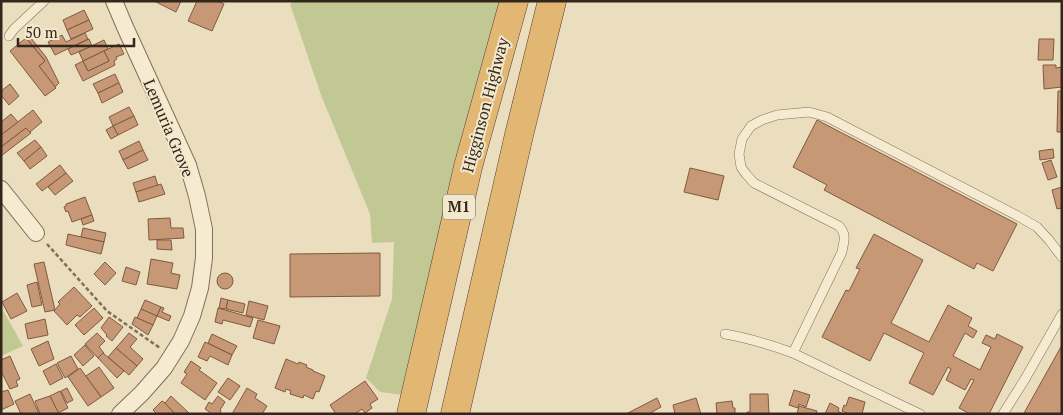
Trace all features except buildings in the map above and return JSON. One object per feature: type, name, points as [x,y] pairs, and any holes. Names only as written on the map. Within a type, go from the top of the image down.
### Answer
[{"type":"highway","points":[[468,167],[507,1]]},
{"type":"highway","name":"Higginson Highway","points":[[411,414],[468,167],[514,1]]},
{"type":"highway","name":"M1","points":[[455,414],[552,1]]},
{"type":"highway","points":[[519,135],[561,1]]},
{"type":"street","name":"Lemuria Grove","points":[[114,1],[124,27],[188,165],[204,229],[204,258],[200,288],[192,316],[181,341],[164,368],[120,414]]},
{"type":"street","points":[[1,189],[36,233]]},
{"type":"lane","points":[[9,36],[44,1]]},
{"type":"lane","points":[[793,353],[842,252],[845,236],[839,226],[768,191],[754,183],[746,174],[741,167],[739,154],[742,139],[751,126],[762,120],[777,115],[808,112],[827,117],[1037,227],[1062,257]]},
{"type":"lane","points":[[1003,414],[1062,314]]},
{"type":"lane","points":[[725,334],[743,337],[793,353],[899,410],[920,414]]},
{"type":"path","points":[[36,233],[107,311],[172,356]]},
{"type":"green space","points":[[295,1],[512,1],[413,396],[380,392],[366,378],[392,299],[394,242],[372,243],[370,214],[321,95],[290,4]]},
{"type":"green space","points":[[1,307],[23,346],[1,356]]}]
